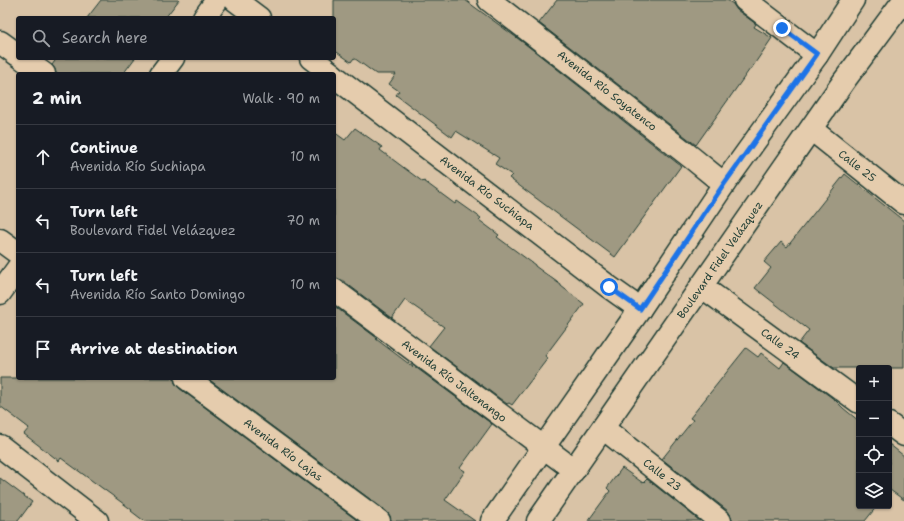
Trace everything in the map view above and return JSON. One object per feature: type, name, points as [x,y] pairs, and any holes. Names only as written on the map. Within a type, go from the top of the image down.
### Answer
[{"type":"street","points":[[206,16],[218,0]]},
{"type":"street","points":[[235,0],[256,16]]},
{"type":"street","name":"Avenida Río Soyatenco","points":[[489,0],[724,184]]},
{"type":"street","points":[[745,0],[817,54]]},
{"type":"street","points":[[492,521],[640,309],[724,184],[817,54],[853,0]]},
{"type":"street","name":"Boulevard Fidel Velázquez","points":[[538,521],[811,129],[901,12]]},
{"type":"street","points":[[0,42],[16,54]]},
{"type":"street","points":[[25,60],[41,72]]},
{"type":"street","points":[[162,72],[172,60]]},
{"type":"street","name":"Avenida Río Suchiapa","points":[[314,60],[329,72]]},
{"type":"street","name":"Avenida Río Suchiapa","points":[[336,77],[609,287],[640,309]]},
{"type":"street","name":"Calle 25","points":[[811,129],[904,203]]},
{"type":"street","points":[[0,240],[16,252]]},
{"type":"street","points":[[0,293],[16,271]]},
{"type":"street","name":"Calle 24","points":[[701,286],[858,401]]},
{"type":"street","name":"Avenida Río Jaltenango","points":[[336,292],[574,470]]},
{"type":"street","name":"Avenida Río Lajas","points":[[189,380],[379,521]]},
{"type":"street","points":[[892,426],[904,435]]},
{"type":"street","name":"Calle 23","points":[[603,428],[720,521]]},
{"type":"street","points":[[0,446],[97,521]]},
{"type":"building","points":[[101,0],[179,0],[167,16],[89,16]]},
{"type":"building","points":[[334,0],[465,0],[524,43],[681,166],[615,257],[509,178],[512,175],[495,164],[499,158],[456,131],[452,137],[396,95],[399,91],[389,84],[396,74],[376,74],[354,58],[351,62],[336,51],[336,16],[334,16]]},
{"type":"building","points":[[557,0],[727,0],[733,4],[737,10],[756,24],[754,27],[772,38],[696,145],[539,23]]},
{"type":"building","points":[[56,60],[134,60],[124,72],[56,72],[52,65]]},
{"type":"building","points":[[355,128],[382,147],[380,150],[423,182],[424,181],[455,204],[457,201],[481,218],[479,220],[499,235],[497,237],[584,304],[545,356],[548,358],[512,405],[509,403],[507,404],[429,346],[444,327],[405,300],[392,318],[342,280],[336,278],[336,133],[345,140]]},
{"type":"building","points":[[845,174],[904,221],[904,368],[892,368],[892,365],[856,365],[856,368],[834,368],[799,343],[809,330],[755,288],[771,268],[764,262],[781,242],[787,247]]},
{"type":"building","points":[[336,307],[413,367],[414,366],[492,424],[460,468],[465,471],[445,500],[475,521],[391,521],[390,516],[386,511],[210,380],[336,380]]},
{"type":"building","points":[[746,348],[758,357],[761,353],[780,368],[784,362],[835,400],[856,419],[856,509],[875,509],[865,521],[732,521],[728,511],[662,459],[693,420],[690,418]]},
{"type":"building","points":[[0,378],[16,378],[16,380],[174,380],[179,388],[358,521],[144,521],[131,511],[132,510],[61,458],[59,461],[24,434],[29,428],[0,406]]},
{"type":"building","points":[[892,446],[904,456],[904,500],[892,491]]},
{"type":"building","points":[[622,468],[643,483],[647,479],[700,521],[588,521],[610,491],[607,488]]},
{"type":"building","points":[[0,478],[32,502],[18,521],[0,521]]},
{"type":"route","points":[[609,287],[640,309],[724,184],[817,54],[782,28]]}]
